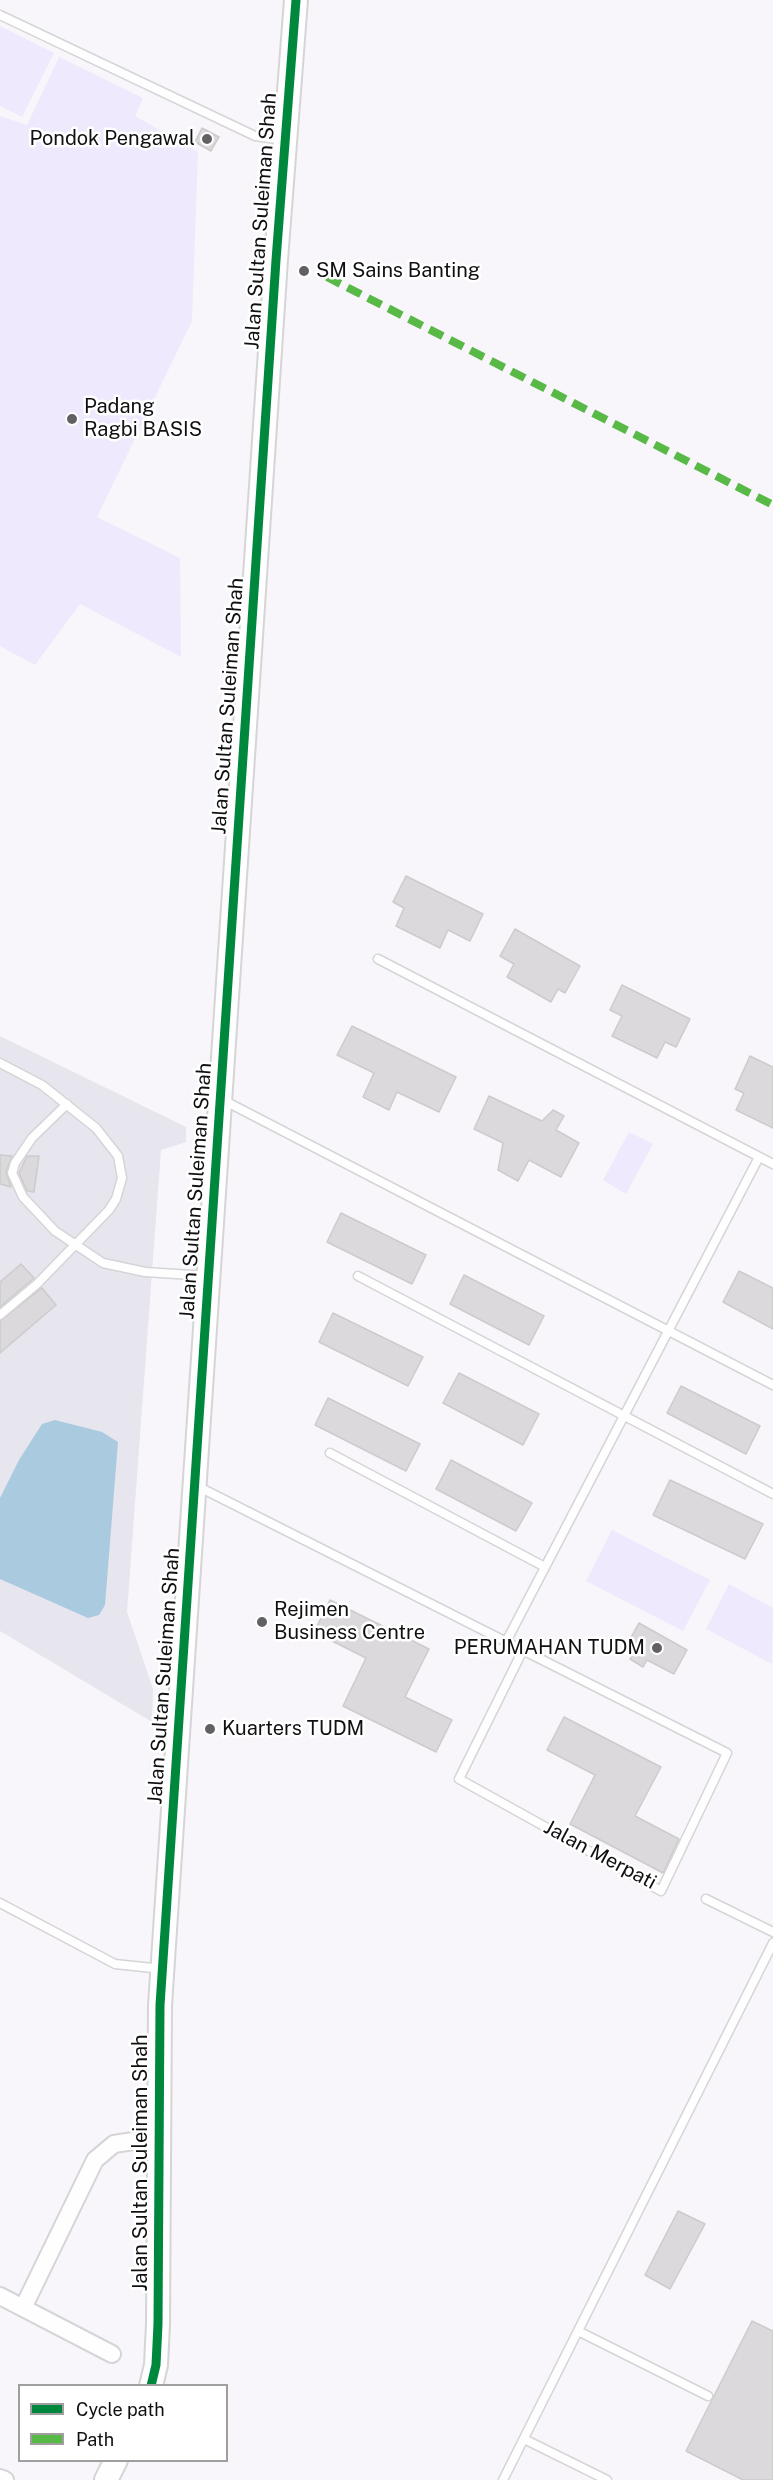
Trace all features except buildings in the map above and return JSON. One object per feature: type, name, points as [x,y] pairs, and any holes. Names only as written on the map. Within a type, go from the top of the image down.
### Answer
[{"type":"street","name":"Jalan Sultan Suleiman Shah","points":[[151,2384],[156,2365],[158,2324],[162,1969],[296,0]]},
{"type":"street","points":[[23,2308],[95,2160],[114,2144],[159,2137]]},
{"type":"street","points":[[0,2296],[112,2354]]},
{"type":"street","points":[[106,2480],[115,2462]]},
{"type":"street","points":[[0,2478],[5,2480]]},
{"type":"lane","points":[[0,15],[255,136],[285,140]]},
{"type":"lane","points":[[378,959],[773,1164]]},
{"type":"lane","points":[[0,1064],[42,1085],[67,1104],[111,1144],[118,1156],[122,1178],[116,1199],[109,1210],[37,1284],[0,1316]]},
{"type":"lane","points":[[220,1099],[773,1385]]},
{"type":"lane","points":[[67,1104],[20,1153],[12,1173],[23,1197],[55,1230],[75,1246],[103,1263],[122,1268],[208,1276]]},
{"type":"lane","points":[[506,1642],[759,1157]]},
{"type":"lane","points":[[358,1276],[773,1494]]},
{"type":"lane","points":[[330,1453],[545,1567]]},
{"type":"lane","name":"Jalan Merpati","points":[[194,1485],[523,1650],[727,1753],[661,1891],[459,1779],[523,1650]]},
{"type":"lane","points":[[706,1899],[773,1932]]},
{"type":"lane","points":[[0,1903],[115,1964],[162,1969]]},
{"type":"lane","points":[[503,2480],[773,1943]]},
{"type":"lane","points":[[578,2331],[708,2396]]},
{"type":"lane","points":[[524,2439],[607,2480]]},
{"type":"shaded area","points":[[0,26],[54,53],[22,117],[0,106]]},
{"type":"shaded area","name":"Padang Ragbi BASIS","points":[[59,57],[143,98],[135,116],[198,152],[192,321],[97,517],[180,558],[181,657],[80,604],[35,665],[0,646],[0,116],[27,125]]},
{"type":"shaded area","points":[[0,1036],[186,1127],[186,1142],[161,1150],[127,1612],[153,1689],[152,1722],[0,1631]]},
{"type":"shaded area","points":[[629,1132],[653,1144],[626,1194],[603,1180]]},
{"type":"shaded area","points":[[612,1530],[710,1580],[683,1631],[586,1581]]},
{"type":"shaded area","points":[[729,1584],[773,1608],[772,1664],[706,1629]]},
{"type":"water","points":[[55,1420],[102,1432],[118,1442],[105,1605],[99,1615],[88,1618],[0,1579],[0,1498],[19,1460],[42,1424]]},
{"type":"marked path","points":[[327,277],[773,505]]},
{"type":"cycle path","points":[[151,2384],[156,2365],[158,2324],[160,2005],[276,260],[296,0]]},
{"type":"place","name":"Pondok Pengawal","points":[[207,139]]},
{"type":"place","name":"SM Sains Banting","points":[[304,271]]},
{"type":"place","name":"Padang Ragbi BASIS","points":[[72,419]]},
{"type":"place","name":"Rejimen Business Centre","points":[[262,1622]]},
{"type":"place","name":"PERUMAHAN TUDM","points":[[657,1648]]},
{"type":"place","name":"Kuarters TUDM","points":[[210,1729]]}]
